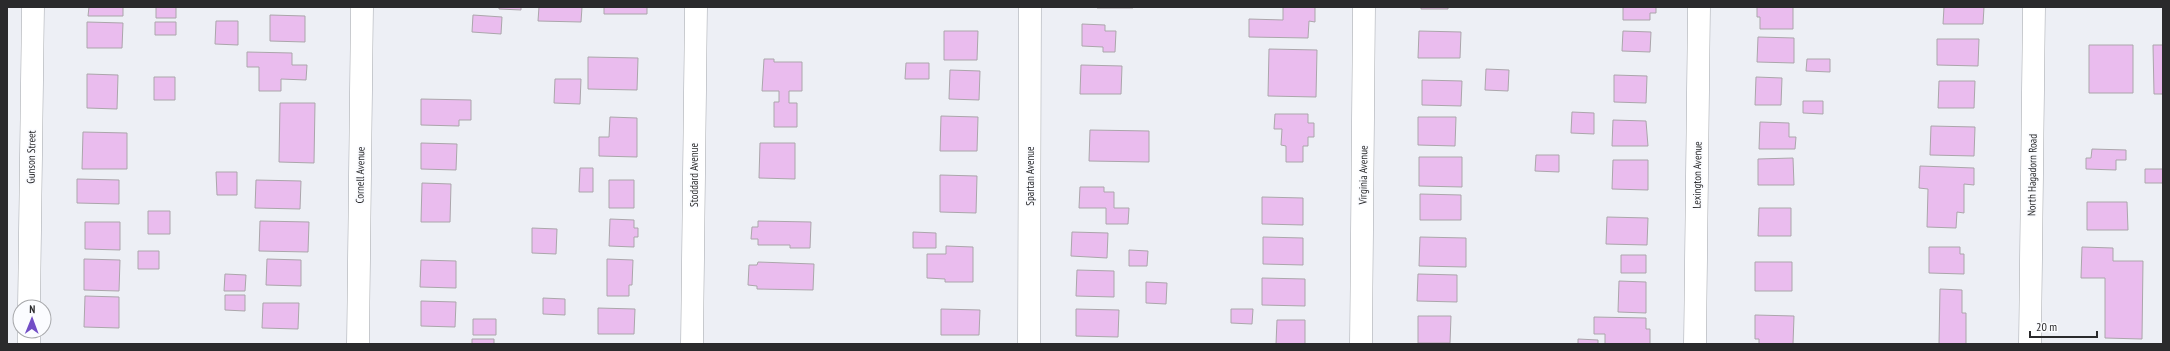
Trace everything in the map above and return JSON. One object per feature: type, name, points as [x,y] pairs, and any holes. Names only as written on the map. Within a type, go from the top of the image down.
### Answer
[{"type":"street","name":"Gunson Street","points":[[29,299],[33,7]]},
{"type":"street","name":"Cornell Avenue","points":[[358,344],[362,7]]},
{"type":"street","name":"Stoddard Avenue","points":[[692,344],[696,7]]},
{"type":"street","name":"Spartan Avenue","points":[[1029,344],[1030,7]]},
{"type":"street","name":"Virginia Avenue","points":[[1361,344],[1364,7]]},
{"type":"street","name":"Lexington Avenue","points":[[1695,344],[1699,7]]},
{"type":"street","name":"North Hagadorn Road","points":[[2030,344],[2034,7]]},
{"type":"building","points":[[89,7],[123,7],[123,16],[88,16]]},
{"type":"building","points":[[156,7],[176,7],[176,18],[156,18]]},
{"type":"building","points":[[499,7],[521,7],[521,10],[499,9]]},
{"type":"building","points":[[539,7],[582,7],[581,22],[538,21]]},
{"type":"building","points":[[604,7],[647,7],[647,14],[604,14]]},
{"type":"building","points":[[1133,7],[1133,8],[1097,8]]},
{"type":"building","points":[[1283,7],[1315,7],[1315,22],[1309,21],[1308,38],[1249,37],[1249,19],[1283,20]]},
{"type":"building","points":[[1421,7],[1448,7],[1448,9],[1421,9]]},
{"type":"building","points":[[1623,7],[1656,7],[1656,13],[1650,13],[1650,20],[1623,20]]},
{"type":"building","points":[[1757,7],[1793,7],[1793,29],[1760,29],[1760,17],[1757,17]]},
{"type":"building","points":[[1944,7],[1984,7],[1983,24],[1943,24]]},
{"type":"building","points":[[270,15],[305,16],[305,42],[270,41]]},
{"type":"building","points":[[473,15],[502,17],[501,34],[472,32]]},
{"type":"building","points":[[216,21],[238,21],[238,45],[215,44]]},
{"type":"building","points":[[87,22],[123,23],[122,48],[87,48]]},
{"type":"building","points":[[155,22],[176,22],[176,35],[155,35]]},
{"type":"building","points":[[1082,24],[1105,25],[1105,31],[1116,31],[1115,52],[1103,52],[1103,47],[1082,46]]},
{"type":"building","points":[[944,31],[978,31],[977,60],[944,60]]},
{"type":"building","points":[[1419,31],[1461,32],[1460,58],[1418,58]]},
{"type":"building","points":[[1623,31],[1651,32],[1650,52],[1622,51]]},
{"type":"building","points":[[1758,37],[1794,38],[1794,63],[1757,62]]},
{"type":"building","points":[[1937,39],[1979,39],[1978,66],[1937,65]]},
{"type":"building","points":[[2089,45],[2133,45],[2133,93],[2089,93]]},
{"type":"building","points":[[2153,45],[2163,45],[2163,94],[2154,94]]},
{"type":"building","points":[[1269,49],[1317,50],[1316,97],[1268,96]]},
{"type":"building","points":[[247,52],[292,53],[292,65],[307,65],[306,80],[281,79],[281,91],[259,91],[259,67],[247,67]]},
{"type":"building","points":[[588,57],[638,58],[637,90],[588,89]]},
{"type":"building","points":[[764,59],[774,59],[774,62],[802,62],[802,91],[789,91],[789,103],[797,103],[797,127],[774,127],[774,102],[779,102],[779,91],[762,91]]},
{"type":"building","points":[[1807,59],[1830,59],[1830,72],[1806,71]]},
{"type":"building","points":[[906,63],[929,63],[929,79],[905,79]]},
{"type":"building","points":[[1081,65],[1122,66],[1121,94],[1080,94]]},
{"type":"building","points":[[1486,69],[1509,70],[1508,91],[1485,90]]},
{"type":"building","points":[[950,70],[980,71],[979,100],[949,99]]},
{"type":"building","points":[[87,74],[118,75],[117,109],[87,108]]},
{"type":"building","points":[[1614,75],[1647,76],[1646,103],[1614,102]]},
{"type":"building","points":[[154,77],[175,77],[175,100],[154,100]]},
{"type":"building","points":[[1756,77],[1782,78],[1781,105],[1755,105]]},
{"type":"building","points":[[555,79],[581,79],[580,104],[554,103]]},
{"type":"building","points":[[1422,80],[1462,81],[1461,106],[1422,105]]},
{"type":"building","points":[[1939,81],[1975,81],[1974,108],[1938,108]]},
{"type":"building","points":[[421,99],[471,100],[471,120],[459,120],[459,126],[421,125]]},
{"type":"building","points":[[1803,101],[1823,101],[1823,114],[1803,113]]},
{"type":"building","points":[[280,103],[315,103],[314,163],[279,162]]},
{"type":"building","points":[[1572,112],[1594,113],[1594,134],[1571,133]]},
{"type":"building","points":[[1275,114],[1308,114],[1308,123],[1314,123],[1314,137],[1308,137],[1308,146],[1303,146],[1303,162],[1286,162],[1286,146],[1281,145],[1282,129],[1274,129]]},
{"type":"building","points":[[941,116],[978,117],[977,151],[940,151]]},
{"type":"building","points":[[610,117],[637,118],[637,157],[599,156],[599,137],[609,137]]},
{"type":"building","points":[[1418,117],[1456,117],[1455,146],[1418,145]]},
{"type":"building","points":[[1613,120],[1646,121],[1648,146],[1612,146]]},
{"type":"building","points":[[1760,122],[1789,123],[1789,137],[1796,137],[1795,149],[1759,149]]},
{"type":"building","points":[[1931,126],[1975,127],[1974,156],[1930,155]]},
{"type":"building","points":[[1090,130],[1149,131],[1149,162],[1089,161]]},
{"type":"building","points":[[83,132],[127,133],[127,169],[82,169]]},
{"type":"building","points":[[421,143],[457,144],[456,170],[421,169]]},
{"type":"building","points":[[760,143],[795,143],[795,179],[759,178]]},
{"type":"building","points":[[2092,149],[2126,150],[2126,160],[2116,160],[2116,170],[2086,169],[2086,158],[2091,158]]},
{"type":"building","points":[[1536,155],[1559,155],[1559,172],[1535,171]]},
{"type":"building","points":[[1419,157],[1462,157],[1462,187],[1419,186]]},
{"type":"building","points":[[1793,158],[1794,185],[1758,185],[1758,159]]},
{"type":"building","points":[[1613,160],[1648,160],[1648,190],[1612,189]]},
{"type":"building","points":[[1920,166],[1974,168],[1974,185],[1964,184],[1964,213],[1957,212],[1956,228],[1927,227],[1928,189],[1919,188]]},
{"type":"building","points":[[580,168],[593,168],[593,192],[579,192]]},
{"type":"building","points":[[2145,169],[2163,169],[2163,183],[2145,183]]},
{"type":"building","points":[[216,172],[237,172],[237,195],[217,195]]},
{"type":"building","points":[[940,175],[977,176],[976,213],[940,212]]},
{"type":"building","points":[[77,179],[119,180],[119,204],[77,203]]},
{"type":"building","points":[[256,180],[301,181],[300,209],[255,208]]},
{"type":"building","points":[[609,180],[634,180],[634,208],[609,208]]},
{"type":"building","points":[[422,183],[451,184],[450,222],[421,222]]},
{"type":"building","points":[[1080,187],[1104,187],[1104,192],[1114,192],[1114,208],[1129,208],[1128,224],[1106,224],[1106,208],[1079,208]]},
{"type":"building","points":[[1420,194],[1461,195],[1461,220],[1420,220]]},
{"type":"building","points":[[1262,197],[1303,198],[1303,225],[1262,224]]},
{"type":"building","points":[[2087,202],[2127,202],[2128,230],[2087,230]]},
{"type":"building","points":[[1759,208],[1791,208],[1791,236],[1758,236]]},
{"type":"building","points":[[148,211],[170,211],[170,234],[148,234]]},
{"type":"building","points":[[1607,217],[1648,218],[1647,245],[1606,244]]},
{"type":"building","points":[[610,219],[634,220],[634,228],[638,228],[638,237],[634,237],[634,247],[609,246]]},
{"type":"building","points":[[260,221],[309,222],[308,252],[259,251]]},
{"type":"building","points":[[758,221],[811,222],[810,248],[790,248],[790,245],[758,245],[758,239],[751,239],[752,227],[758,227]]},
{"type":"building","points":[[85,222],[120,222],[120,250],[85,249]]},
{"type":"building","points":[[532,228],[557,229],[556,254],[532,253]]},
{"type":"building","points":[[913,232],[936,233],[936,248],[913,248]]},
{"type":"building","points":[[1072,232],[1108,233],[1107,258],[1071,256]]},
{"type":"building","points":[[1263,237],[1303,238],[1303,265],[1263,264]]},
{"type":"building","points":[[1420,237],[1466,238],[1466,267],[1419,266]]},
{"type":"building","points":[[946,246],[973,247],[973,282],[945,282],[945,279],[927,278],[927,254],[946,254]]},
{"type":"building","points":[[1929,247],[1960,247],[1960,254],[1964,254],[1964,274],[1929,273]]},
{"type":"building","points":[[2082,247],[2113,248],[2113,261],[2143,261],[2142,339],[2105,338],[2105,278],[2081,278]]},
{"type":"building","points":[[1129,250],[1148,251],[1147,266],[1129,266]]},
{"type":"building","points":[[138,251],[159,251],[159,269],[138,269]]},
{"type":"building","points":[[1621,255],[1646,255],[1646,273],[1621,273]]},
{"type":"building","points":[[84,259],[120,260],[119,291],[84,290]]},
{"type":"building","points":[[267,259],[301,260],[301,286],[266,285]]},
{"type":"building","points":[[607,259],[633,260],[632,285],[629,285],[629,296],[607,296]]},
{"type":"building","points":[[421,260],[456,261],[456,288],[420,287]]},
{"type":"building","points":[[758,262],[814,264],[813,290],[757,289],[757,286],[748,285],[749,265],[757,265]]},
{"type":"building","points":[[1755,262],[1792,262],[1792,291],[1755,291]]},
{"type":"building","points":[[1077,270],[1114,271],[1114,297],[1076,296]]},
{"type":"building","points":[[225,274],[246,275],[245,291],[224,291]]},
{"type":"building","points":[[1418,274],[1457,275],[1457,302],[1417,301]]},
{"type":"building","points":[[1262,278],[1305,279],[1305,306],[1262,305]]},
{"type":"building","points":[[1619,281],[1646,282],[1646,313],[1618,312]]},
{"type":"building","points":[[1146,282],[1167,283],[1166,304],[1146,303]]},
{"type":"building","points":[[1940,289],[1962,290],[1962,313],[1966,313],[1966,344],[1939,344]]},
{"type":"building","points":[[225,295],[245,295],[245,311],[225,310]]},
{"type":"building","points":[[85,296],[119,297],[119,328],[84,327]]},
{"type":"building","points":[[543,298],[565,299],[565,315],[543,314]]},
{"type":"building","points":[[421,301],[456,302],[455,327],[421,326]]},
{"type":"building","points":[[263,303],[299,303],[298,329],[262,328]]},
{"type":"building","points":[[598,308],[635,309],[634,334],[598,334]]},
{"type":"building","points":[[941,309],[980,310],[979,335],[941,335]]},
{"type":"building","points":[[1076,309],[1119,310],[1118,337],[1076,336]]},
{"type":"building","points":[[1231,309],[1253,309],[1252,324],[1231,323]]},
{"type":"building","points":[[1755,315],[1794,316],[1793,344],[1759,344],[1759,339],[1755,339]]},
{"type":"building","points":[[1418,316],[1451,316],[1450,343],[1418,343]]},
{"type":"building","points":[[1594,317],[1646,318],[1646,329],[1650,329],[1650,344],[1605,344],[1605,334],[1594,334]]},
{"type":"building","points":[[473,319],[496,319],[496,335],[473,335]]},
{"type":"building","points":[[1277,320],[1305,320],[1305,344],[1276,344]]},
{"type":"building","points":[[472,339],[494,339],[494,344],[472,344]]},
{"type":"building","points":[[1578,339],[1598,340],[1598,344],[1578,344]]}]
